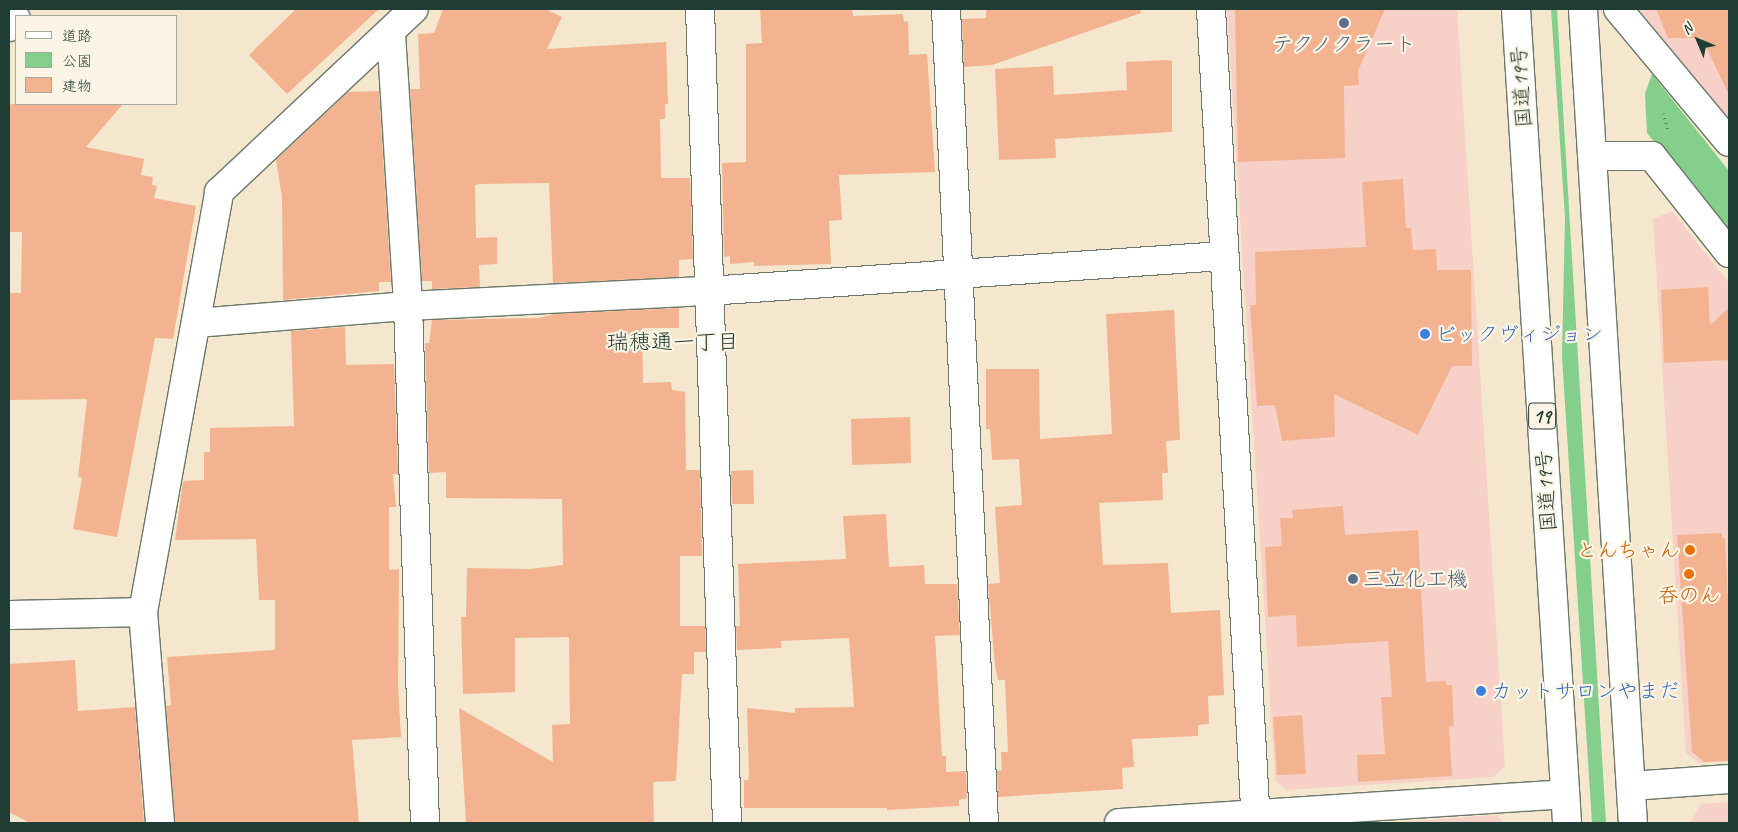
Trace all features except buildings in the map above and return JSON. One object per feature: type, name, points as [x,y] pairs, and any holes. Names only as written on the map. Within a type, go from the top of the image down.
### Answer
[{"type":"main road","points":[[160,823],[143,612],[219,192],[391,33],[414,9]]},
{"type":"main road","points":[[700,9],[727,823]]},
{"type":"main road","points":[[946,9],[984,823]]},
{"type":"main road","points":[[1211,9],[1223,256],[1256,819]]},
{"type":"main road","name":"国道19号","points":[[1516,9],[1567,823]]},
{"type":"main road","points":[[1583,9],[1633,823]]},
{"type":"main road","points":[[1618,9],[1729,142]]},
{"type":"main road","points":[[391,33],[408,306],[425,823]]},
{"type":"main road","points":[[1593,156],[1652,156],[1729,254]]},
{"type":"main road","points":[[196,322],[408,306],[708,291],[1223,256]]},
{"type":"main road","points":[[9,615],[143,612]]},
{"type":"main road","points":[[1631,786],[1729,779]]},
{"type":"main road","points":[[1119,823],[1256,819],[1565,794]]},
{"type":"shaded area","points":[[1227,9],[1457,9],[1505,766],[1493,777],[1286,790],[1275,780]]},
{"type":"shaded area","points":[[1729,9],[1729,121],[1640,10]]},
{"type":"shaded area","points":[[1672,211],[1729,283],[1729,761],[1699,763],[1686,753],[1653,219]]},
{"type":"shaded area","points":[[1729,802],[1729,823],[1690,823],[1701,804]]},
{"type":"shaded area","points":[[1497,815],[1503,823],[1387,823]]},
{"type":"green space","points":[[1551,9],[1557,9],[1606,823],[1592,823],[1562,357],[1565,217]]},
{"type":"green space","points":[[1652,74],[1729,171],[1729,234],[1647,133],[1645,94]]},
{"type":"place","name":"テクノクラート","points":[[1344,23]]},
{"type":"place","name":"ビックヴィジョン","points":[[1425,334]]},
{"type":"place","name":"とんちゃん","points":[[1690,550]]},
{"type":"place","name":"呑のん","points":[[1689,574]]},
{"type":"place","name":"三立化工機","points":[[1353,579]]},
{"type":"place","name":"カットサロンやまだ","points":[[1481,691]]},
{"type":"district","name":"瑞穂通一丁目","points":[[673,343]]}]
